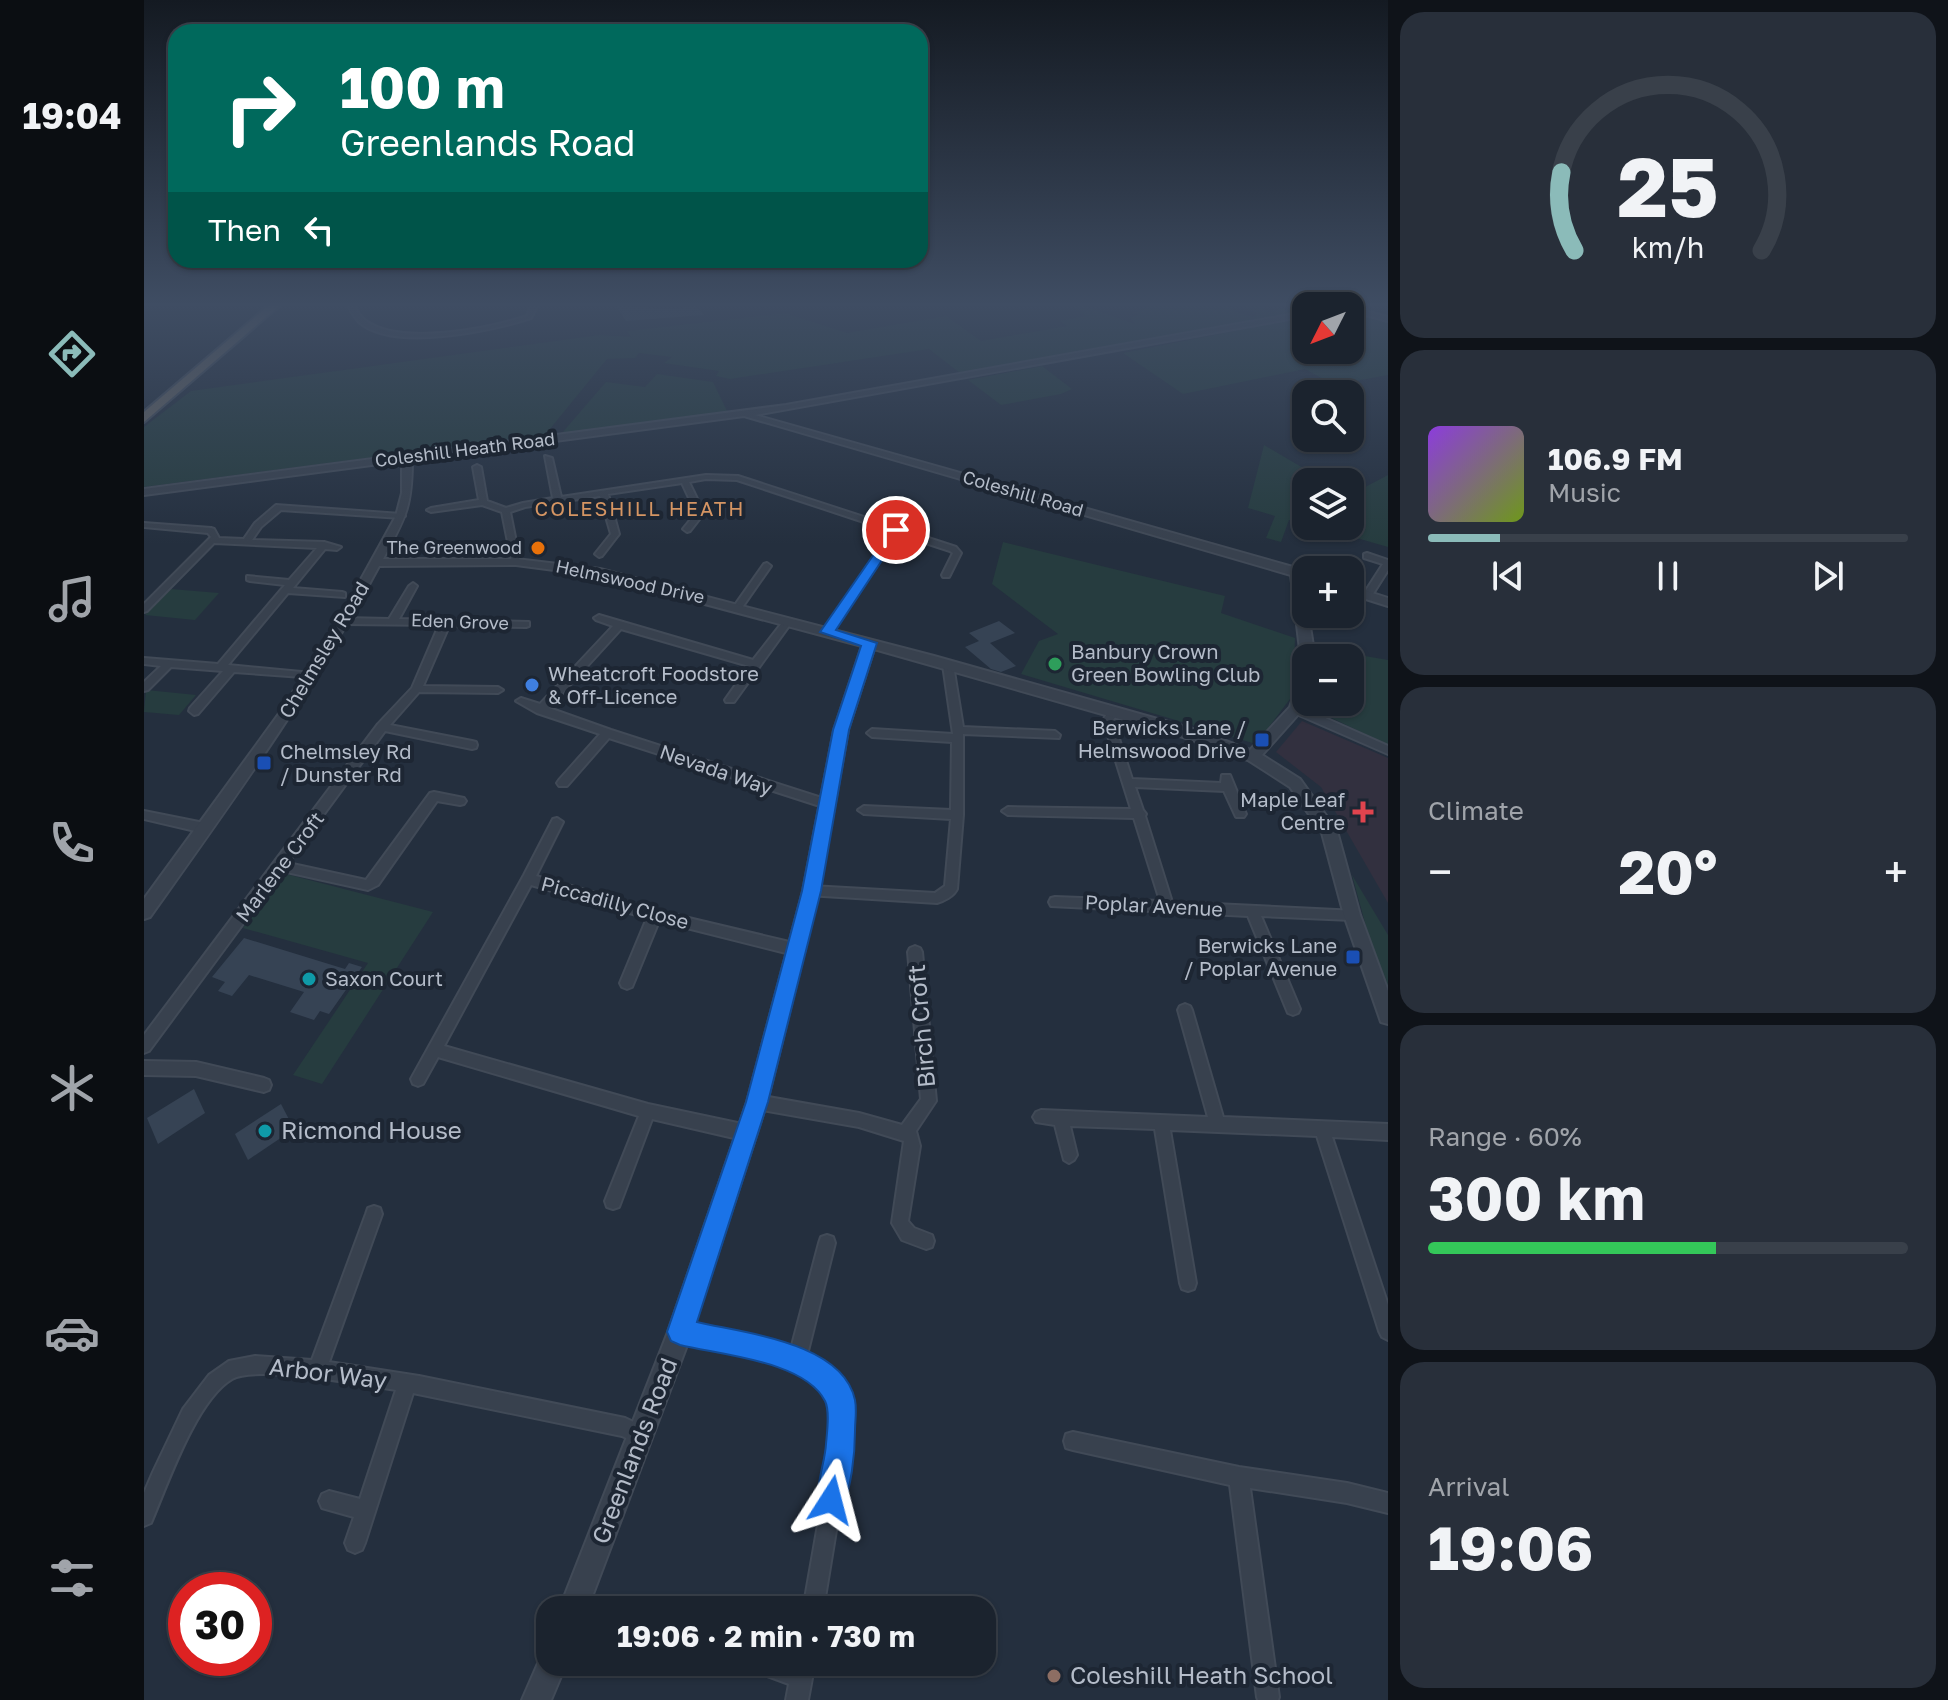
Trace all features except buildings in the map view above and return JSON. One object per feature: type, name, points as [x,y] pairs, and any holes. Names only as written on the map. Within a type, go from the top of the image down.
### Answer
[{"type":"highway","points":[[144,418],[182,385]]},
{"type":"street","name":"Coleshill Heath Road","points":[[144,492],[739,414],[921,385]]},
{"type":"street","name":"Coleshill Road","points":[[739,414],[1292,571]]},
{"type":"street","name":"Chelmsley Road","points":[[144,912],[312,676],[344,621],[401,516],[407,493],[407,457]]},
{"type":"street","points":[[548,458],[557,499]]},
{"type":"street","points":[[477,467],[483,502]]},
{"type":"street","points":[[431,510],[483,502],[506,511],[603,492],[685,481],[738,478],[955,550],[957,553],[946,575]]},
{"type":"street","points":[[685,481],[700,513],[687,529]]},
{"type":"street","points":[[599,554],[615,534],[603,492]]},
{"type":"street","points":[[246,543],[258,525],[279,507],[401,516]]},
{"type":"street","points":[[506,511],[516,562]]},
{"type":"street","points":[[144,525],[211,531],[213,540]]},
{"type":"street","points":[[828,632],[896,530]]},
{"type":"street","points":[[146,606],[213,540],[337,547]]},
{"type":"street","points":[[194,711],[288,586],[324,545]]},
{"type":"street","points":[[1367,556],[1388,563],[1368,595]]},
{"type":"street","name":"Helmswood Drive","points":[[377,563],[516,562],[573,567],[869,643],[1114,712],[1253,756],[1295,783],[1329,831],[1352,915],[1388,1016]]},
{"type":"street","points":[[738,607],[767,566]]},
{"type":"street","points":[[250,578],[342,595]]},
{"type":"street","name":"Eden Grove","points":[[394,619],[413,586]]},
{"type":"street","points":[[1364,594],[1388,602]]},
{"type":"street","points":[[599,618],[755,664]]},
{"type":"street","name":"Eden Grove","points":[[344,621],[394,619],[526,624]]},
{"type":"street","name":"Marlene Croft","points":[[144,1046],[382,727],[416,689],[446,621]]},
{"type":"street","points":[[730,700],[788,621]]},
{"type":"street","points":[[541,710],[619,625]]},
{"type":"street","name":"Greenlands Road","points":[[578,1596],[680,1332],[757,1102],[798,950],[841,730],[869,643]]},
{"type":"street","points":[[144,661],[312,676]]},
{"type":"street","points":[[144,688],[169,663]]},
{"type":"street","points":[[811,891],[937,898],[951,889],[957,815],[957,734],[948,665]]},
{"type":"street","points":[[416,689],[498,690]]},
{"type":"street","name":"Nevada Way","points":[[521,701],[607,733],[827,804]]},
{"type":"street","points":[[1114,712],[1108,720],[1109,731],[1130,783],[1167,905]]},
{"type":"street","points":[[1253,756],[1292,713]]},
{"type":"street","points":[[1312,716],[1388,750]]},
{"type":"street","points":[[382,727],[474,745]]},
{"type":"street","points":[[563,783],[607,733]]},
{"type":"street","points":[[872,733],[1055,735]]},
{"type":"street","points":[[1130,783],[1227,782],[1240,814]]},
{"type":"street","points":[[281,866],[368,885],[374,881],[428,795],[460,801]]},
{"type":"street","points":[[864,810],[957,815]]},
{"type":"street","points":[[1008,811],[1140,814]]},
{"type":"street","points":[[144,815],[204,828]]},
{"type":"street","points":[[528,879],[557,822]]},
{"type":"street","name":"Piccadilly Close","points":[[418,1079],[528,879],[655,915],[798,950]]},
{"type":"street","name":"Poplar Avenue","points":[[1055,902],[1352,915]]},
{"type":"street","points":[[1253,912],[1293,1009]]},
{"type":"street","points":[[627,983],[655,915]]},
{"type":"street","name":"Birch Croft","points":[[905,1133],[929,1101],[915,952]]},
{"type":"street","points":[[1185,1010],[1217,1123]]},
{"type":"street","points":[[436,1050],[648,1111],[747,1133]]},
{"type":"street","points":[[144,1068],[196,1069],[264,1085]]},
{"type":"street","points":[[757,1102],[859,1120],[911,1137],[900,1223],[908,1234],[926,1241]]},
{"type":"street","points":[[613,1201],[648,1111]]},
{"type":"street","points":[[1041,1117],[1162,1125],[1217,1123],[1388,1132]]},
{"type":"street","points":[[1061,1118],[1069,1155]]},
{"type":"street","points":[[1162,1125],[1188,1283]]},
{"type":"street","points":[[1322,1129],[1388,1331]]},
{"type":"street","points":[[317,1369],[374,1214]]},
{"type":"street","points":[[797,1359],[827,1243]]},
{"type":"street","points":[[680,1332],[797,1359],[822,1373],[841,1400],[841,1445],[815,1596]]},
{"type":"street","name":"Arbor Way","points":[[144,1516],[189,1420],[213,1382],[245,1364],[317,1369],[407,1384],[625,1427],[641,1436]]},
{"type":"street","name":"Arbor Way","points":[[355,1543],[407,1384]]},
{"type":"street","points":[[1073,1441],[1239,1477],[1347,1493],[1388,1503]]},
{"type":"street","points":[[1239,1477],[1268,1697]]},
{"type":"street","points":[[329,1501],[366,1510]]},
{"type":"street","points":[[536,1700],[547,1676]]},
{"type":"street","points":[[797,1700],[802,1676]]},
{"type":"shaded area","name":"Maple Leaf Centre","points":[[1302,721],[1388,758],[1388,903],[1321,787],[1276,752]]},
{"type":"green space","points":[[232,385],[586,385],[545,435],[144,487],[144,427],[191,391]]},
{"type":"green space","points":[[603,385],[715,385],[728,413],[562,433]]},
{"type":"green space","points":[[975,385],[1067,385],[1072,389],[1061,394],[1001,405]]},
{"type":"green space","points":[[1170,385],[1225,385],[1183,394]]},
{"type":"green space","points":[[1264,445],[1303,468],[1292,468],[1292,521],[1289,520],[1281,542],[1266,538],[1275,516],[1248,508]]},
{"type":"green space","points":[[1388,475],[1388,547],[1364,540],[1364,488]]},
{"type":"green space","points":[[1003,542],[1225,596],[1221,613],[1295,638],[1295,644],[1292,644],[1292,696],[1256,744],[1021,674],[1039,641],[1058,634],[992,584]]},
{"type":"green space","points":[[171,589],[219,593],[195,620],[145,615]]},
{"type":"green space","points":[[1364,656],[1388,660],[1388,745],[1328,716],[1364,716]]},
{"type":"green space","points":[[146,690],[196,695],[179,715],[144,712]]},
{"type":"green space","points":[[286,874],[433,912],[322,1084],[293,1075],[368,963],[243,928]]},
{"type":"green space","points":[[1352,875],[1388,935],[1388,987],[1370,941]]},
{"type":"place","name":"The Greenwood","points":[[538,548]]},
{"type":"place","name":"Banbury Crown Green Bowling Club","points":[[1055,664]]},
{"type":"place","name":"Wheatcroft Foodstore & Off-Licence","points":[[532,685]]},
{"type":"place","name":"Berwicks Lane / Helmswood Drive","points":[[1262,740]]},
{"type":"place","name":"Chelmsley Rd / Dunster Rd","points":[[264,763]]},
{"type":"place","name":"Maple Leaf Centre","points":[[1363,812]]},
{"type":"place","name":"Berwicks Lane / Poplar Avenue","points":[[1353,957]]},
{"type":"place","name":"Saxon Court","points":[[309,979]]},
{"type":"place","name":"Ricmond House","points":[[265,1131]]},
{"type":"place","name":"Coleshill Heath School","points":[[1054,1676]]},
{"type":"district","name":"COLESHILL HEATH","points":[[640,509]]},
{"type":"route","points":[[831,1500],[841,1445],[841,1400],[822,1373],[797,1359],[680,1332],[757,1102],[798,950],[841,730],[869,643],[828,632],[896,530]]}]
